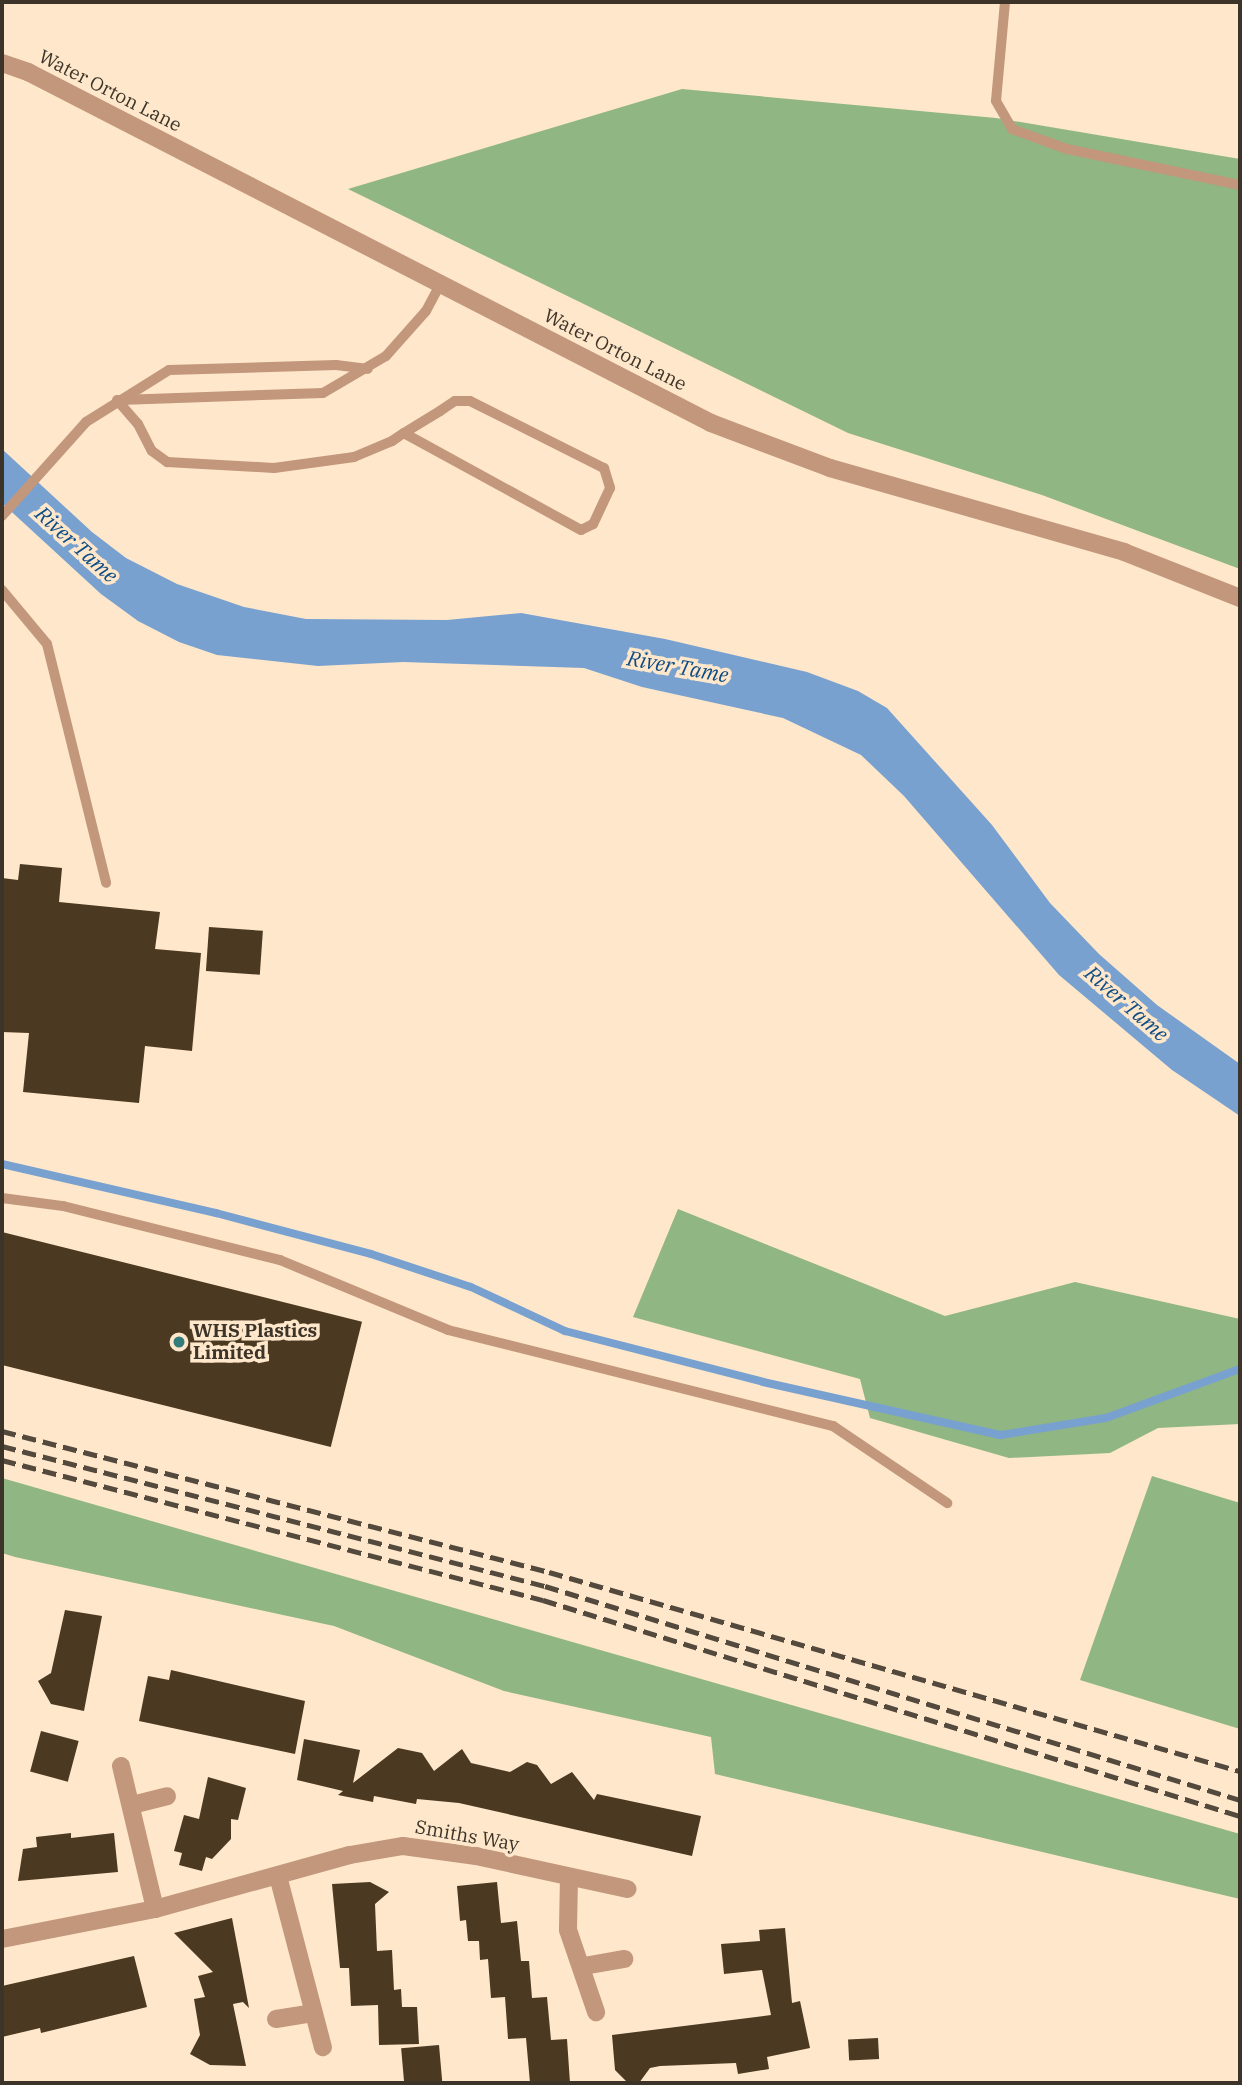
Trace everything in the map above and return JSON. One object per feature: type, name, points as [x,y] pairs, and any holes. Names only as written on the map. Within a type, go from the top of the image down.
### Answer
[{"type":"street","name":"Water Orton Lane","points":[[2,63],[441,283],[712,423],[771,449],[1124,552],[1240,598]]},
{"type":"street","points":[[121,1766],[155,1909]]},
{"type":"street","points":[[132,1805],[167,1796]]},
{"type":"street","name":"Smiths Way","points":[[2,1939],[155,1909],[350,1855],[403,1846],[476,1856],[627,1889]]},
{"type":"street","points":[[278,1876],[323,2047]]},
{"type":"street","points":[[569,1877],[569,1930],[584,1966],[596,2012]]},
{"type":"street","points":[[584,1966],[624,1959]]},
{"type":"street","points":[[276,2019],[313,2013]]},
{"type":"lane","points":[[1005,2],[996,101],[1012,129],[1067,149],[1240,185]]},
{"type":"lane","points":[[117,400],[323,393],[368,369],[405,336],[441,283]]},
{"type":"lane","points":[[2,516],[86,422],[117,400],[169,370],[336,365],[368,369]]},
{"type":"lane","points":[[117,400],[138,424],[152,451],[167,462],[274,468],[354,457],[404,433],[456,401],[470,401],[604,468],[610,488],[593,524],[581,530],[404,433]]},
{"type":"lane","points":[[2,590],[47,644],[106,883]]},
{"type":"lane","points":[[2,1198],[63,1206],[280,1260],[448,1330],[833,1426],[947,1503]]},
{"type":"green space","points":[[682,89],[996,118],[1240,159],[1240,569],[1042,495],[848,433],[348,189]]},
{"type":"green space","points":[[678,1209],[945,1316],[1075,1282],[1240,1319],[1240,1424],[1158,1428],[1110,1453],[1009,1458],[870,1418],[860,1379],[633,1317]]},
{"type":"green space","points":[[1152,1476],[1240,1503],[1240,1729],[1080,1680]]},
{"type":"green space","points":[[2,1478],[1240,1834],[1240,1899],[715,1774],[711,1737],[504,1691],[334,1626],[2,1553]]},
{"type":"water","name":"River Tame","points":[[2,449],[92,532],[126,558],[177,584],[244,607],[306,619],[447,620],[521,613],[665,639],[807,672],[858,691],[887,708],[992,825],[1050,903],[1099,954],[1157,1005],[1240,1064],[1240,1116],[1172,1070],[1059,975],[904,796],[861,755],[783,718],[642,687],[584,668],[403,662],[318,666],[217,655],[179,642],[138,621],[101,594],[2,503]]},
{"type":"building","points":[[20,864],[62,868],[59,902],[160,912],[155,949],[201,953],[192,1051],[145,1046],[139,1103],[23,1092],[29,1033],[2,1032],[2,878],[18,880]]},
{"type":"building","points":[[209,927],[263,931],[260,975],[206,971]]},
{"type":"building","name":"WHS Plastics Limited","points":[[2,1232],[362,1322],[331,1447],[2,1365]]},
{"type":"building","points":[[65,1610],[102,1616],[84,1711],[51,1704],[38,1681],[51,1673]]},
{"type":"building","points":[[171,1670],[305,1701],[295,1754],[139,1721],[148,1676],[169,1680]]},
{"type":"building","points":[[41,1731],[79,1741],[68,1782],[30,1772]]},
{"type":"building","points":[[304,1739],[360,1750],[353,1783],[398,1748],[422,1753],[434,1771],[462,1749],[471,1763],[510,1772],[527,1762],[537,1765],[551,1784],[572,1772],[594,1800],[597,1794],[701,1816],[692,1856],[459,1803],[417,1799],[416,1804],[374,1796],[373,1802],[338,1795],[343,1791],[297,1780]]},
{"type":"building","points":[[208,1777],[246,1788],[238,1820],[231,1819],[231,1839],[212,1859],[206,1857],[202,1871],[179,1865],[182,1853],[174,1851],[184,1815],[199,1819]]},
{"type":"building","points":[[71,1833],[71,1838],[114,1833],[118,1872],[18,1881],[23,1849],[37,1847],[36,1837]]},
{"type":"building","points":[[370,1882],[389,1892],[375,1904],[377,1951],[392,1950],[394,1990],[401,1989],[402,2007],[417,2007],[419,2044],[379,2045],[378,2005],[351,2006],[349,1968],[340,1968],[332,1884]]},
{"type":"building","points":[[497,1882],[501,1923],[517,1921],[521,1961],[529,1961],[532,1998],[547,1997],[551,2040],[567,2039],[570,2083],[530,2083],[526,2038],[508,2039],[505,1997],[491,1998],[488,1959],[480,1960],[479,1941],[468,1941],[466,1920],[460,1921],[457,1886]]},
{"type":"building","points":[[232,1918],[249,2008],[243,2002],[233,2004],[246,2066],[210,2065],[190,2054],[200,2035],[194,1999],[205,1997],[198,1976],[213,1972],[174,1933]]},
{"type":"building","points":[[785,1928],[792,2003],[800,2001],[810,2048],[767,2057],[769,2069],[738,2074],[736,2063],[660,2066],[650,2068],[639,2083],[628,2083],[615,2070],[612,2035],[771,2015],[762,1970],[724,1974],[721,1944],[760,1941],[759,1930]]},
{"type":"building","points":[[134,1956],[147,2007],[41,2033],[40,2028],[2,2037],[2,1986]]},
{"type":"building","points":[[878,2038],[879,2059],[849,2061],[848,2040]]},
{"type":"building","points":[[439,2045],[442,2083],[404,2083],[401,2048]]},
{"type":"waterway","points":[[2,1164],[216,1213],[371,1254],[471,1287],[565,1331],[763,1382],[1001,1435],[1106,1418],[1240,1369]]},
{"type":"railway","points":[[2,1431],[549,1572],[1240,1771]]},
{"type":"railway","points":[[2,1446],[545,1586],[1240,1800]]},
{"type":"railway","points":[[2,1460],[543,1600],[1240,1816]]},
{"type":"place","name":"WHS Plastics Limited","points":[[179,1342]]}]
